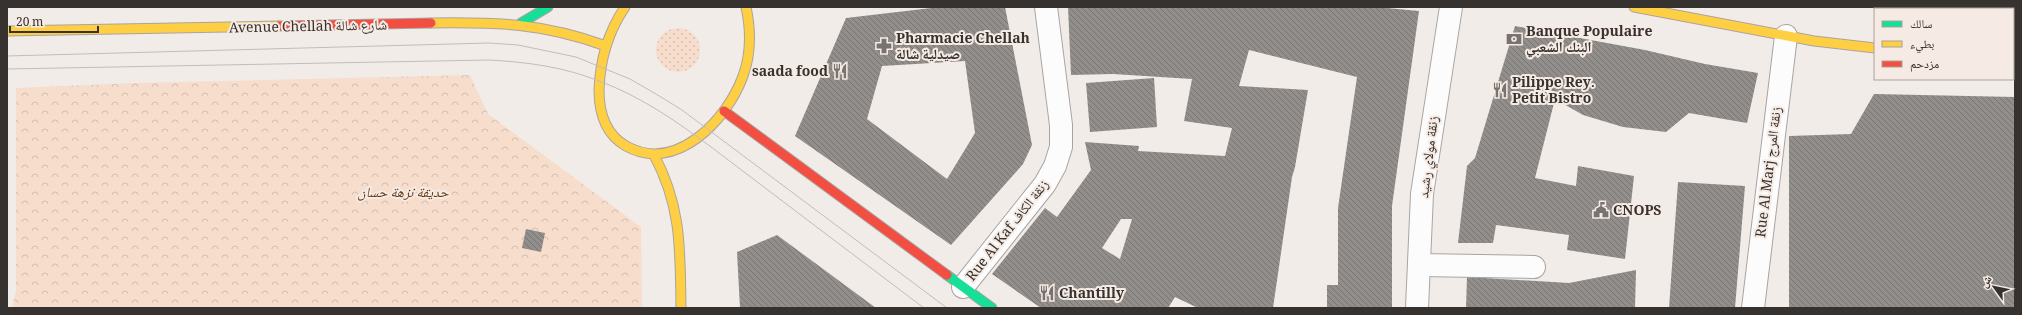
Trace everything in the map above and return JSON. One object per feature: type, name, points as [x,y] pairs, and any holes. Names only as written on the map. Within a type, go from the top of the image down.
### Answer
[{"type":"street","points":[[521,23],[548,7]]},
{"type":"street","points":[[624,7],[606,46],[599,81],[598,97],[600,112],[605,126],[614,138],[626,148],[639,153],[654,155],[677,150],[707,130],[724,111],[735,94],[743,76],[748,56],[750,36],[746,7]]},
{"type":"street","name":"Rue Al Kaf زنقة الكاف","points":[[963,287],[1045,184],[1055,166],[1061,147],[1061,125],[1046,7]]},
{"type":"street","name":"زنقة مولاي رشيد","points":[[1417,308],[1422,194],[1435,102],[1451,7]]},
{"type":"street","points":[[1634,7],[1786,36],[1874,48]]},
{"type":"street","name":"Avenue Chellah شارع شالة","points":[[7,31],[492,22],[521,23],[551,28],[606,46]]},
{"type":"street","name":"Rue Al Marj زنقة المرج","points":[[1753,308],[1786,36]]},
{"type":"street","points":[[724,111],[992,308]]},
{"type":"street","points":[[654,155],[665,172],[677,212],[681,308]]},
{"type":"street","points":[[1419,265],[1534,267]]},
{"type":"green space","points":[[678,28],[690,32],[696,38],[700,50],[696,62],[690,68],[678,72],[666,68],[660,62],[656,50],[660,38],[666,32]]},
{"type":"green space","name":"حديقة نزهة حسان","points":[[470,75],[488,114],[641,227],[642,308],[12,308],[16,291],[16,88],[136,83]]},
{"type":"building","points":[[940,7],[1005,7],[1032,145],[1023,164],[951,245],[795,136],[846,18]],"holes":[[[965,61],[975,133],[947,179],[867,119],[882,66]]]},
{"type":"building","points":[[1068,7],[1376,7],[1419,11],[1392,206],[1392,308],[1327,308],[1327,285],[1338,285],[1338,208],[1357,77],[1249,50],[1239,86],[1308,90],[1292,177],[1273,308],[1198,308],[1175,297],[1168,308],[1041,308],[992,274],[1045,208],[1057,217],[1091,170],[1085,142],[1139,146],[1138,151],[1225,156],[1232,128],[1184,121],[1192,79],[1113,74],[1071,75]],"holes":[[[1121,219],[1132,219],[1120,259],[1102,248]]]},
{"type":"building","points":[[1515,26],[1645,50],[1705,64],[1758,73],[1747,123],[1689,113],[1666,132],[1623,127],[1583,115],[1555,99],[1535,178],[1576,186],[1578,166],[1634,176],[1625,259],[1567,250],[1569,235],[1496,225],[1493,243],[1458,243],[1467,166],[1475,158]]},
{"type":"building","points":[[1154,78],[1157,127],[1090,132],[1086,83]]},
{"type":"building","points":[[1874,94],[2015,97],[2015,308],[1789,308],[1789,136],[1851,134]]},
{"type":"building","points":[[1678,182],[1745,186],[1735,308],[1669,308]]},
{"type":"building","points":[[526,229],[545,233],[541,252],[522,248]]},
{"type":"building","points":[[777,235],[876,308],[740,308],[737,252]]},
{"type":"building","points":[[1636,270],[1635,308],[1466,308],[1467,277],[1569,283]]},
{"type":"tram line","points":[[7,56],[489,43],[518,45],[576,57],[630,79],[682,110],[947,308]]},
{"type":"tram line","points":[[7,69],[489,60],[531,64],[572,72],[620,90],[660,111],[716,151],[924,308]]},
{"type":"traffic: fast","points":[[521,23],[548,7]]},
{"type":"traffic: fast","points":[[947,275],[992,308]]},
{"type":"traffic: slow","points":[[625,7],[614,26],[603,57],[599,90],[600,107],[608,129],[613,135],[626,146],[645,153],[663,153],[681,148],[697,138],[712,125],[725,109],[743,76],[748,59],[749,24],[746,7]]},
{"type":"traffic: slow","points":[[1634,7],[1814,41],[1874,48]]},
{"type":"traffic: slow","points":[[431,23],[499,24],[540,28],[583,38],[606,46]]},
{"type":"traffic: slow","points":[[7,31],[279,26]]},
{"type":"traffic: slow","points":[[654,155],[663,174],[675,211],[678,230],[681,308]]},
{"type":"traffic: jam","points":[[279,26],[431,23]]},
{"type":"traffic: jam","points":[[724,111],[947,275]]},
{"type":"place","name":"Banque Populaire البنك الشعبي","points":[[1514,39]]},
{"type":"place","name":"Pharmacie Chellah صيدلية شالة","points":[[884,46]]},
{"type":"place","name":"saada food","points":[[840,71]]},
{"type":"place","name":"Pilippe Rey. Petit Bistro","points":[[1500,90]]},
{"type":"place","name":"CNOPS","points":[[1601,210]]},
{"type":"place","name":"Chantilly","points":[[1047,293]]}]
